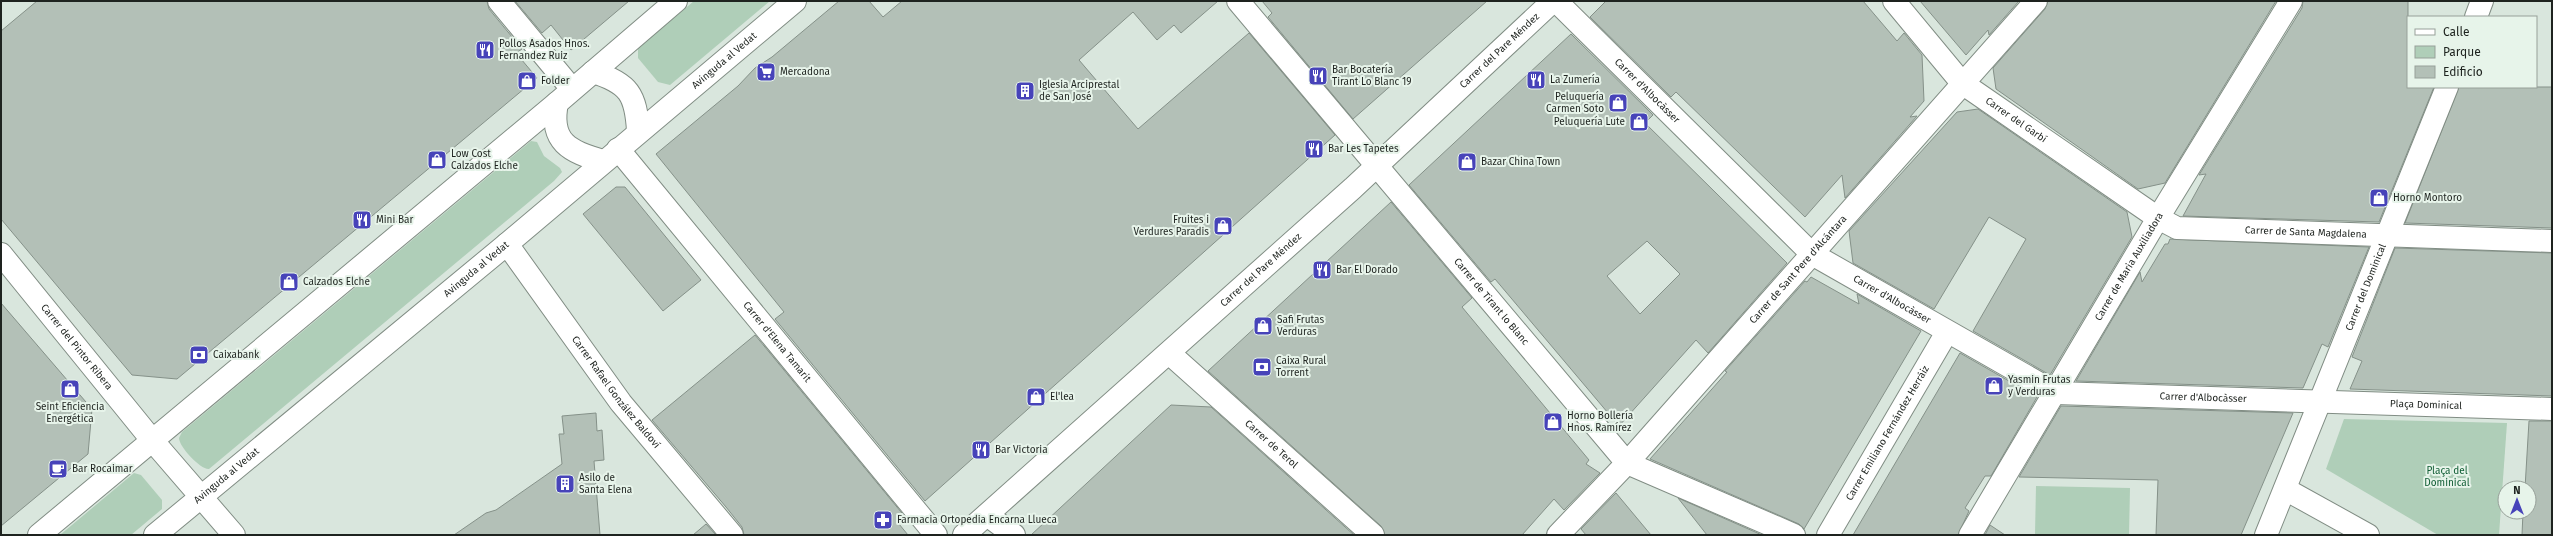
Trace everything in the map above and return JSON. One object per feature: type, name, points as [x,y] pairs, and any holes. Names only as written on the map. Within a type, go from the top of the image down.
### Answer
[{"type":"street","points":[[499,1],[564,96]]},
{"type":"street","points":[[39,535],[676,1]]},
{"type":"street","name":"Avinguda al Vedat","points":[[155,535],[507,244],[638,131],[795,1]]},
{"type":"street","name":"Carrer de Tirant lo Blanc","points":[[1238,1],[1627,463],[1794,535]]},
{"type":"street","name":"Carrer del Pare Méndez","points":[[964,535],[1378,166],[1554,1]]},
{"type":"street","name":"Carrer d'Albocàsser","points":[[1554,1],[1812,254],[2056,393],[2320,401]]},
{"type":"street","name":"Carrer del Garbí","points":[[1894,1],[1962,83],[2158,218]]},
{"type":"street","name":"Carrer de Sant Pere d'Alcántara","points":[[1558,535],[1627,463],[2036,1]]},
{"type":"street","name":"Carrer de Maria Auxiliadora","points":[[1970,535],[2056,393],[2158,218],[2292,1]]},
{"type":"street","points":[[2476,16],[2482,1]]},
{"type":"street","points":[[593,72],[620,82],[629,91],[635,103],[638,131]]},
{"type":"street","name":"Carrer del Dominical","points":[[2266,535],[2386,234],[2447,88]]},
{"type":"street","points":[[564,96],[554,117],[556,130],[562,142],[572,150],[610,155]]},
{"type":"street","name":"Carrer d'Elena Tamarit","points":[[610,155],[936,535]]},
{"type":"street","name":"Carrer de Santa Magdalena","points":[[2158,218],[2177,228],[2386,234],[2552,241]]},
{"type":"street","name":"Carrer Rafael González Baldoví","points":[[507,244],[621,403],[732,535]]},
{"type":"street","name":"Carrer del Pintor Ribera","points":[[1,254],[152,440],[234,535]]},
{"type":"street","name":"Carrer Emiliano Fernández Herráiz","points":[[1828,535],[1947,332]]},
{"type":"street","name":"Carrer de Terol","points":[[1169,353],[1373,535]]},
{"type":"street","name":"Plaça Dominical","points":[[2320,401],[2543,409]]},
{"type":"street","points":[[2285,489],[2368,535]]},
{"type":"street","points":[[987,514],[1014,535]]},
{"type":"green space","points":[[694,1],[770,1],[670,85],[658,82],[638,58],[638,48]]},
{"type":"green space","points":[[531,141],[537,142],[544,156],[560,168],[562,172],[554,181],[209,469],[201,466],[186,452],[179,438],[182,432]]},
{"type":"green space","name":"Plaça del Dominical","points":[[2344,419],[2507,423],[2503,480],[2497,480],[2497,520],[2500,520],[2499,535],[2438,535],[2326,469]]},
{"type":"green space","points":[[134,473],[141,475],[162,500],[162,509],[131,535],[60,535]]},
{"type":"green space","points":[[2036,486],[2130,488],[2129,535],[2035,535]]},
{"type":"building","points":[[37,1],[487,1],[489,9],[522,49],[516,53],[537,78],[177,379],[132,375],[1,219],[1,31]]},
{"type":"building","points":[[515,1],[629,1],[571,50],[551,25],[542,33]]},
{"type":"building","points":[[839,1],[869,1],[883,17],[902,1],[1218,1],[1181,33],[1174,25],[1157,40],[1133,12],[1079,60],[1138,129],[1249,33],[1335,135],[925,501],[775,319],[784,312],[656,154],[738,86],[755,68],[772,57]]},
{"type":"building","points":[[1262,1],[1487,1],[1353,119],[1268,17],[1272,13]]},
{"type":"building","points":[[1606,1],[1863,1],[1897,41],[1904,33],[1922,55],[1924,101],[1910,117],[1917,116],[1845,198],[1842,175],[1805,217],[1676,92],[1671,97],[1590,17]]},
{"type":"building","points":[[1920,1],[2019,1],[1989,35],[1988,30],[1966,55]]},
{"type":"building","points":[[2048,1],[2276,1],[2165,183],[2138,189],[1996,89],[1993,68],[2045,9]]},
{"type":"building","points":[[2303,1],[2408,1],[2407,88],[2434,88],[2379,222],[2183,216],[2206,174],[2199,175],[2302,8]]},
{"type":"building","points":[[1571,34],[1653,115],[1645,123],[1787,263],[1708,353],[1696,340],[1619,426],[1495,279],[1491,282],[1409,185]],"holes":[[[1647,241],[1680,274],[1640,314],[1607,276]]]},
{"type":"building","points":[[2552,87],[2552,228],[2405,223],[2459,88]]},
{"type":"building","points":[[1978,109],[2127,212],[2132,237],[2050,375],[1973,331],[2026,239],[1989,217],[1934,309],[1853,263],[1849,231],[1957,112]]},
{"type":"building","points":[[616,187],[625,187],[701,280],[663,311],[583,214]]},
{"type":"building","points":[[1391,202],[1472,298],[1462,307],[1589,460],[1586,464],[1600,473],[1564,510],[1554,499],[1522,535],[1385,535],[1381,526],[1208,371]]},
{"type":"building","points":[[2170,239],[2369,247],[2328,347],[2322,344],[2303,388],[2076,381],[2140,272],[2142,282],[2165,244],[2168,244]]},
{"type":"building","points":[[2395,248],[2552,253],[2552,396],[2350,389],[2362,361],[2352,357]]},
{"type":"building","points":[[1811,277],[1859,304],[1857,294],[1921,331],[1804,529],[1799,524],[1650,459],[1727,372],[1725,371],[1805,281],[1807,282]]},
{"type":"building","points":[[1,303],[92,409],[88,454],[1,526]]},
{"type":"building","points":[[755,335],[906,518],[899,524],[908,535],[744,535],[742,527],[726,507],[652,420]]},
{"type":"building","points":[[1960,353],[2037,397],[1991,476],[1985,476],[1965,508],[1969,511],[1958,535],[1853,535]]},
{"type":"building","points":[[1171,405],[1211,407],[1354,535],[1031,535]]},
{"type":"building","points":[[2061,406],[2293,413],[2241,535],[2156,535],[2158,480],[2019,477]]},
{"type":"building","name":"Asilo de Santa Elena","points":[[596,413],[597,431],[602,430],[604,460],[594,461],[600,535],[454,535],[486,513],[496,510],[562,464],[559,434],[564,434],[562,416]]},
{"type":"building","points":[[2529,421],[2552,421],[2552,535],[2522,535],[2523,520],[2537,520],[2537,480],[2525,480]]},
{"type":"building","points":[[1616,493],[1651,535],[1586,535],[1581,529]]},
{"type":"building","points":[[1678,498],[1762,535],[1707,535]]},
{"type":"building","points":[[706,524],[716,535],[693,535]]},
{"type":"building","points":[[1990,525],[2005,535],[1985,535]]},
{"type":"place","name":"Pollos Asados Hnos. Fernandez Ruiz","points":[[485,50]]},
{"type":"place","name":"Mercadona","points":[[766,72]]},
{"type":"place","name":"Bar Bocatería Tirant Lo Blanc 19","points":[[1318,76]]},
{"type":"place","name":"La Zumería","points":[[1536,80]]},
{"type":"place","name":"Folder","points":[[527,81]]},
{"type":"place","name":"Iglesia Arciprestal de San José","points":[[1025,91]]},
{"type":"place","name":"Peluquería Carmen Soto","points":[[1618,103]]},
{"type":"place","name":"Peluquería Lute","points":[[1639,122]]},
{"type":"place","name":"Bar Les Tapetes","points":[[1314,149]]},
{"type":"place","name":"Low Cost Calzados Elche","points":[[437,160]]},
{"type":"place","name":"Bazar China Town","points":[[1467,162]]},
{"type":"place","name":"Horno Montoro","points":[[2379,198]]},
{"type":"place","name":"Mini Bar","points":[[362,220]]},
{"type":"place","name":"Fruites i Verdures Paradis","points":[[1223,226]]},
{"type":"place","name":"Bar El Dorado","points":[[1322,270]]},
{"type":"place","name":"Calzados Elche","points":[[289,282]]},
{"type":"place","name":"Safi Frutas Verduras","points":[[1263,326]]},
{"type":"place","name":"Caixabank","points":[[199,355]]},
{"type":"place","name":"Caixa Rural Torrent","points":[[1262,367]]},
{"type":"place","name":"Yasmin Frutas y Verduras","points":[[1994,386]]},
{"type":"place","name":"Seint Eficiencia Energética","points":[[70,389]]},
{"type":"place","name":"El'lea","points":[[1036,397]]},
{"type":"place","name":"Horno Bollería Hnos. Ramírez","points":[[1553,422]]},
{"type":"place","name":"Bar Victoria","points":[[981,450]]},
{"type":"place","name":"Bar Rocaimar","points":[[58,469]]},
{"type":"place","name":"Asilo de Santa Elena","points":[[565,484]]},
{"type":"place","name":"Farmacia Ortopedia Encarna Llueca","points":[[883,520]]}]
